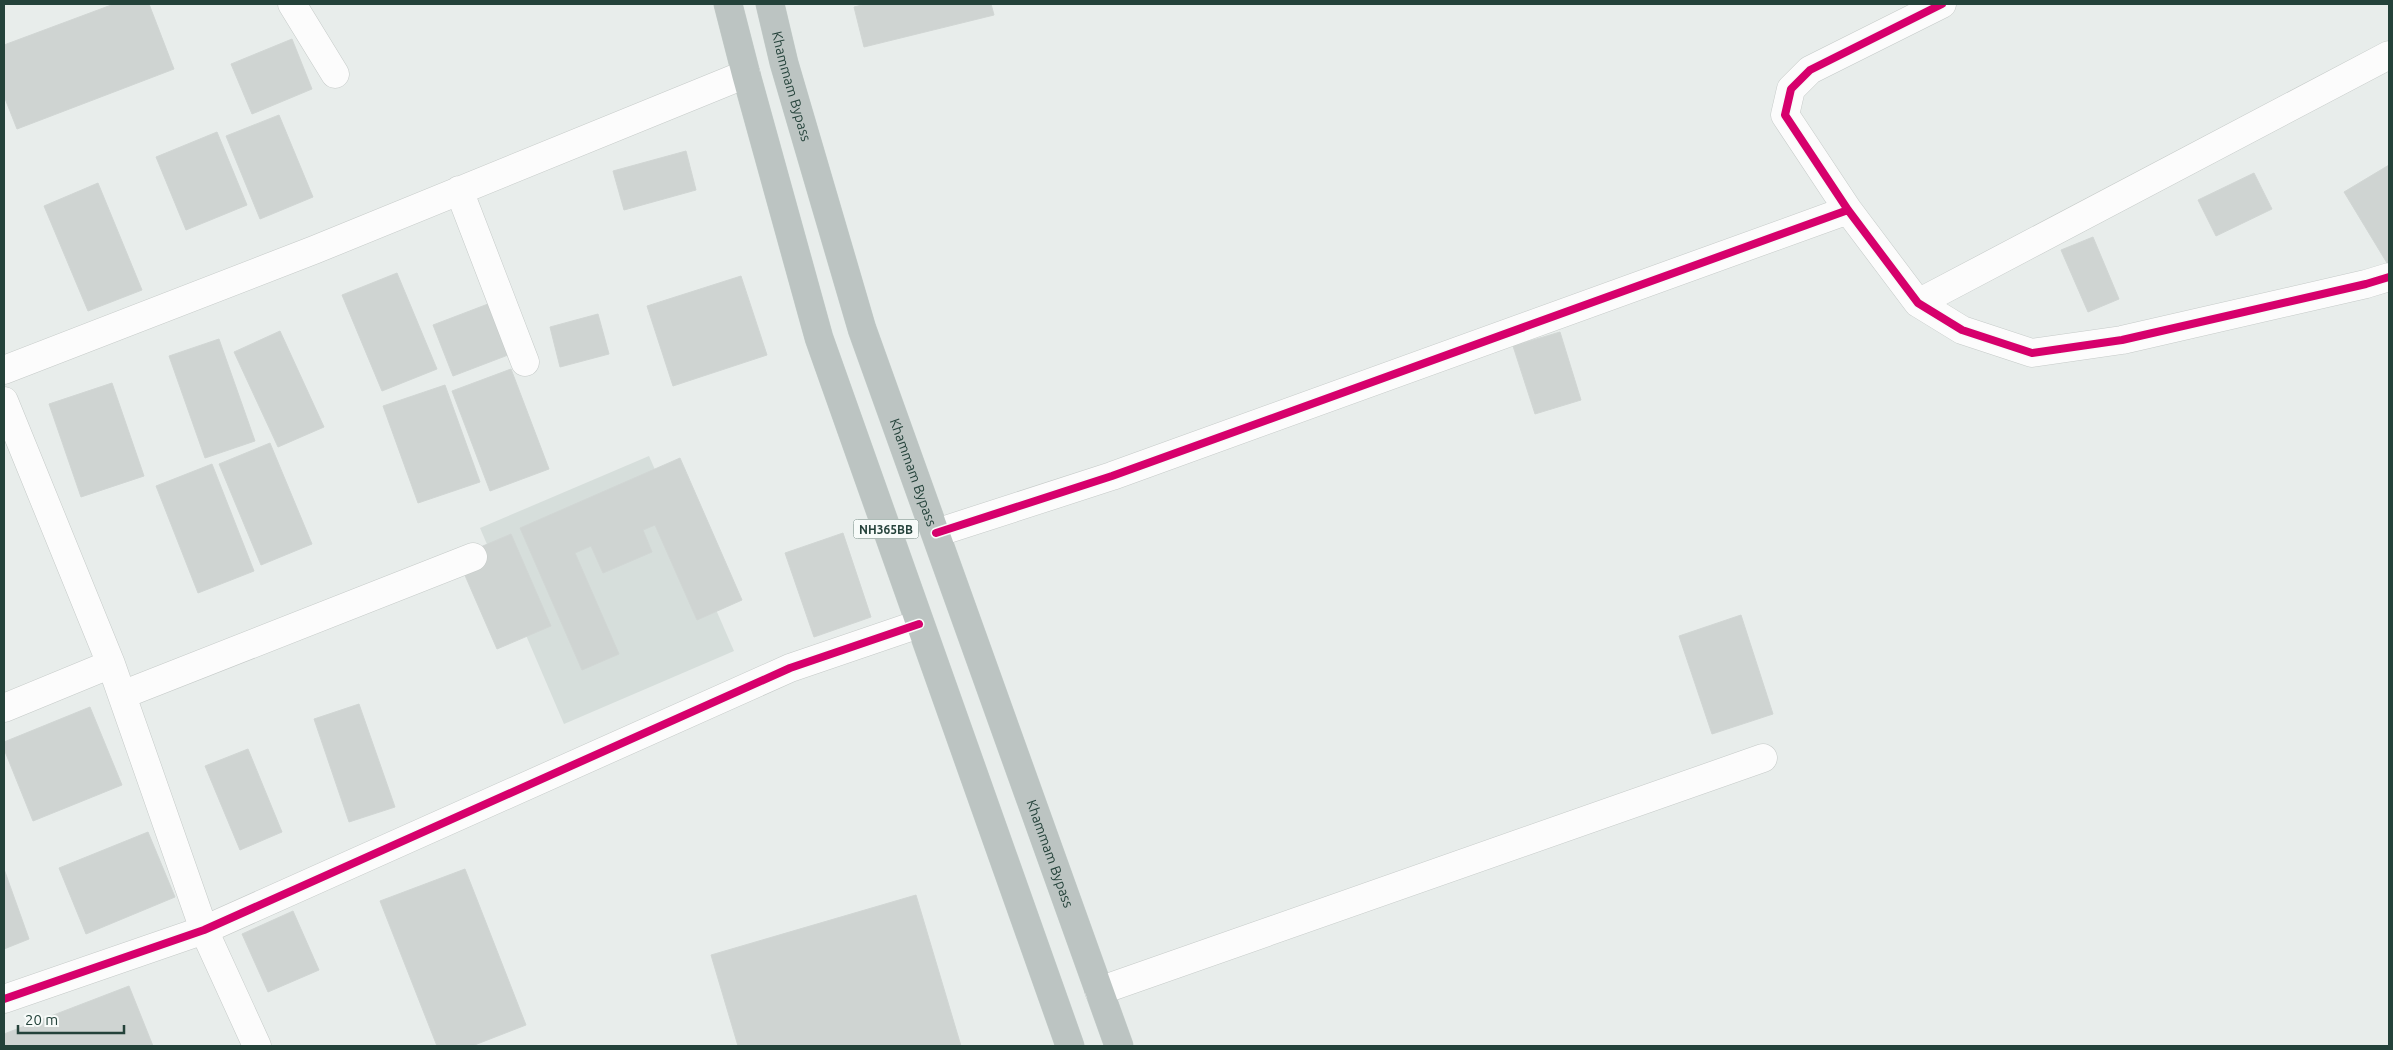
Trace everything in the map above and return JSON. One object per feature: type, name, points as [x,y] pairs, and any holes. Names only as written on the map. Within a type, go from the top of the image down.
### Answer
[{"type":"highway","name":"NH365BB","points":[[728,4],[819,338],[1070,1046]]},
{"type":"highway","name":"Khammam Bypass","points":[[770,4],[784,63],[862,329],[1119,1046]]},
{"type":"street","points":[[292,4],[334,74]]},
{"type":"street","points":[[1942,4],[1810,70],[1790,89],[1784,115],[1848,210],[1918,303],[1962,330],[2032,353],[2122,340],[2366,284],[2389,277]]},
{"type":"street","points":[[1918,303],[2389,55]]},
{"type":"street","points":[[4,370],[314,250],[746,74]]},
{"type":"street","points":[[459,190],[525,362]]},
{"type":"street","points":[[936,533],[1112,476],[1848,210]]},
{"type":"street","points":[[5,406],[111,664],[204,930],[258,1046]]},
{"type":"street","points":[[122,695],[473,557]]},
{"type":"street","points":[[4,999],[204,930],[790,668],[920,624]]},
{"type":"street","points":[[4,708],[111,664]]},
{"type":"street","points":[[1099,991],[1763,758]]},
{"type":"shaded area","points":[[649,456],[734,651],[564,724],[480,528]]},
{"type":"building","points":[[114,4],[149,4],[174,69],[17,129],[4,96],[4,45]]},
{"type":"building","points":[[866,4],[991,4],[994,15],[864,47],[854,7]]},
{"type":"building","points":[[292,39],[312,89],[252,114],[231,64]]},
{"type":"building","points":[[279,115],[313,197],[260,219],[226,136]]},
{"type":"building","points":[[217,132],[247,205],[186,230],[156,157]]},
{"type":"building","points":[[686,151],[696,190],[624,210],[613,171]]},
{"type":"building","points":[[2389,165],[2389,262],[2387,263],[2344,192]]},
{"type":"building","points":[[2254,173],[2272,209],[2216,236],[2198,200]]},
{"type":"building","points":[[98,183],[142,290],[88,311],[44,206]]},
{"type":"building","points":[[2093,237],[2119,299],[2088,312],[2061,250]]},
{"type":"building","points":[[397,273],[437,369],[382,391],[342,295]]},
{"type":"building","points":[[741,276],[767,355],[673,386],[647,306]]},
{"type":"building","points":[[488,304],[508,355],[453,376],[433,325]]},
{"type":"building","points":[[598,314],[609,354],[560,367],[550,327]]},
{"type":"building","points":[[280,331],[324,427],[278,447],[234,352]]},
{"type":"building","points":[[1560,332],[1581,400],[1535,414],[1513,346]]},
{"type":"building","points":[[219,339],[255,441],[205,458],[169,356]]},
{"type":"building","points":[[511,369],[549,469],[490,491],[452,391]]},
{"type":"building","points":[[112,383],[144,476],[81,497],[49,404]]},
{"type":"building","points":[[445,385],[480,482],[418,503],[383,406]]},
{"type":"building","points":[[270,443],[312,544],[261,565],[219,464]]},
{"type":"building","points":[[680,458],[742,600],[697,620],[655,525],[643,530],[652,552],[603,573],[591,546],[575,553],[619,654],[582,670],[520,528]]},
{"type":"building","points":[[212,464],[254,571],[198,593],[156,486]]},
{"type":"building","points":[[843,533],[871,617],[814,637],[785,553]]},
{"type":"building","points":[[511,534],[551,626],[497,649],[457,557]]},
{"type":"building","points":[[1741,615],[1773,714],[1712,734],[1679,636]]},
{"type":"building","points":[[359,704],[395,807],[349,822],[314,719]]},
{"type":"building","points":[[90,707],[122,785],[33,821],[4,749],[4,742]]},
{"type":"building","points":[[248,749],[282,832],[240,850],[205,766]]},
{"type":"building","points":[[148,832],[175,897],[86,934],[59,868]]},
{"type":"building","points":[[4,869],[29,939],[4,949]]},
{"type":"building","points":[[465,869],[526,1025],[472,1046],[437,1046],[380,901]]},
{"type":"building","points":[[916,895],[961,1046],[738,1046],[711,955]]},
{"type":"building","points":[[293,911],[319,970],[268,992],[242,934]]},
{"type":"building","points":[[129,986],[153,1046],[4,1046],[4,1034]]},
{"type":"cycle path","points":[[1942,4],[1810,70],[1791,89],[1785,115],[1848,210],[1918,303],[1962,330],[2032,353],[2122,340],[2366,284],[2389,277]]},
{"type":"cycle path","points":[[936,533],[1112,476],[1848,210]]},
{"type":"cycle path","points":[[4,999],[204,930],[790,668],[919,624]]}]
